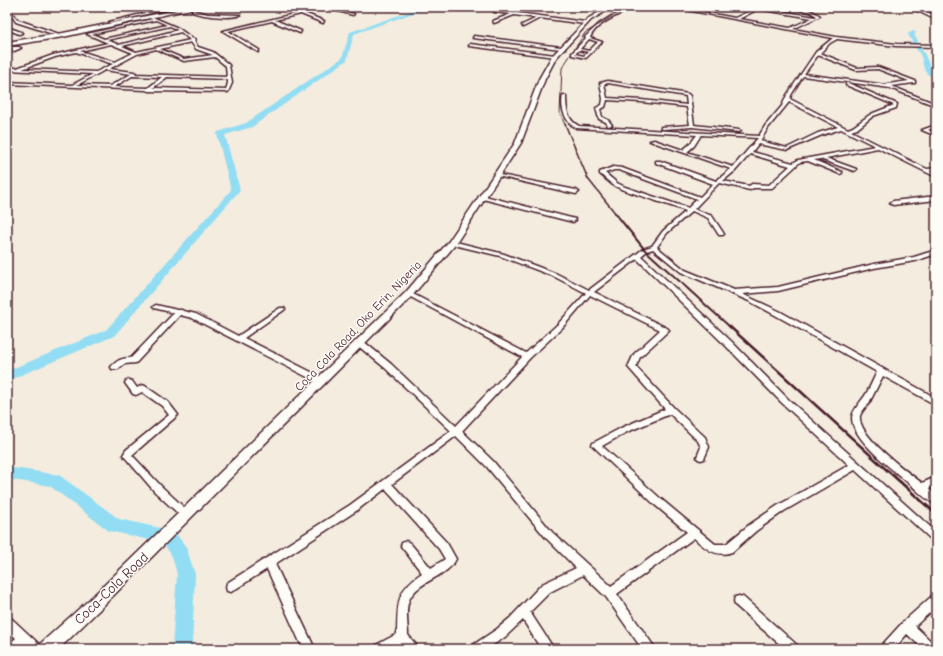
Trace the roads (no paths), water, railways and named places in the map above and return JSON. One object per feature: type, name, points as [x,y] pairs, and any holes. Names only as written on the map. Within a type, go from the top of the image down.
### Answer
[{"type":"highway","points":[[913,7],[936,17]]},
{"type":"highway","points":[[921,9],[936,17]]},
{"type":"main road","points":[[7,44],[51,38],[191,8]]},
{"type":"main road","points":[[7,44],[60,35],[191,8]]},
{"type":"street","points":[[110,22],[174,7]]},
{"type":"street","points":[[177,7],[191,8],[198,13],[227,16],[239,15]]},
{"type":"street","points":[[258,51],[225,32],[327,7],[353,14]]},
{"type":"street","name":"Coca Cola Road, Oko Erin, Nigeria","points":[[175,526],[409,294],[452,243],[518,143],[542,79],[555,56],[585,23],[594,16],[612,7]]},
{"type":"street","points":[[587,37],[600,41],[585,57],[573,55],[589,33],[599,24],[634,7]]},
{"type":"street","points":[[672,7],[836,38],[912,46],[936,46]]},
{"type":"street","points":[[790,7],[813,11],[819,16],[791,29]]},
{"type":"street","points":[[736,19],[759,8],[815,18]]},
{"type":"street","points":[[921,9],[936,10]]},
{"type":"street","points":[[495,11],[585,23]]},
{"type":"street","points":[[11,13],[16,20],[60,35]]},
{"type":"street","points":[[302,13],[323,22]]},
{"type":"street","points":[[494,22],[514,14]]},
{"type":"street","points":[[7,83],[225,92],[230,86],[228,66],[212,52],[197,48],[194,40],[180,31],[170,25],[150,17]]},
{"type":"street","points":[[523,26],[540,18]]},
{"type":"street","points":[[136,53],[89,34],[157,19]]},
{"type":"street","points":[[273,20],[300,32]]},
{"type":"street","points":[[103,40],[170,25]]},
{"type":"street","points":[[7,28],[20,33]]},
{"type":"street","points":[[118,46],[180,31]]},
{"type":"street","points":[[474,37],[561,48]]},
{"type":"street","points":[[231,587],[353,508],[456,432],[527,356],[560,326],[589,293],[646,250],[654,247],[665,232],[734,169],[788,100],[789,95],[817,53],[825,45],[836,38]]},
{"type":"street","points":[[74,85],[114,63],[136,53],[194,40]]},
{"type":"street","points":[[18,70],[48,58],[111,43]]},
{"type":"street","points":[[470,45],[555,56]]},
{"type":"street","points":[[7,48],[19,48],[7,53]]},
{"type":"street","points":[[156,48],[184,60],[217,56]]},
{"type":"street","points":[[578,49],[591,52]]},
{"type":"street","points":[[77,50],[114,63]]},
{"type":"street","points":[[817,53],[857,69],[878,68],[914,82],[884,86]]},
{"type":"street","points":[[7,69],[97,73]]},
{"type":"street","points":[[104,69],[134,73],[132,75]]},
{"type":"street","points":[[111,87],[132,75],[229,78]]},
{"type":"street","points":[[802,75],[842,82],[899,89],[936,105]]},
{"type":"street","points":[[148,90],[166,76]]},
{"type":"street","points":[[610,128],[607,121],[600,118],[598,108],[604,106],[605,99],[602,83],[605,81],[684,94],[688,96],[692,126]]},
{"type":"street","points":[[842,82],[896,105],[895,107],[872,116],[855,128],[847,131]]},
{"type":"street","points":[[564,96],[563,108],[573,124],[582,128],[671,128],[675,126],[692,126],[739,131]]},
{"type":"street","points":[[605,99],[690,106]]},
{"type":"street","points":[[788,100],[936,176]]},
{"type":"street","points":[[936,126],[924,130],[936,135]]},
{"type":"street","points":[[610,128],[700,134],[758,140],[787,149],[820,134],[840,128]]},
{"type":"street","points":[[684,152],[692,145],[700,134]]},
{"type":"street","points":[[652,141],[734,169]]},
{"type":"street","points":[[658,162],[718,182],[750,188],[752,186],[770,187],[798,161],[878,147]]},
{"type":"street","points":[[748,152],[793,165]]},
{"type":"street","points":[[819,157],[854,170]]},
{"type":"street","points":[[808,159],[840,173]]},
{"type":"street","points":[[701,199],[620,169],[613,168],[602,173],[614,184],[710,217],[721,234]]},
{"type":"street","points":[[926,171],[936,169]]},
{"type":"street","points":[[497,175],[576,192]]},
{"type":"street","points":[[481,197],[573,220]]},
{"type":"street","points":[[893,203],[936,198]]},
{"type":"street","points":[[452,243],[502,255],[568,281],[664,330],[636,356],[632,367],[670,410],[702,439],[705,447],[701,456]]},
{"type":"street","points":[[654,247],[683,271],[751,300],[936,402]]},
{"type":"street","points":[[732,292],[752,292],[778,289],[874,266],[914,259],[936,252]]},
{"type":"street","points":[[638,256],[729,344],[785,401],[936,538]]},
{"type":"street","points":[[751,300],[752,292]]},
{"type":"street","points":[[409,294],[527,356]]},
{"type":"street","points":[[156,307],[180,311],[194,316],[322,381]]},
{"type":"street","points":[[238,339],[282,309]]},
{"type":"street","points":[[115,367],[122,361],[133,361],[180,311]]},
{"type":"street","points":[[360,343],[388,366],[490,464],[549,535],[610,593],[649,649]]},
{"type":"street","points":[[881,372],[867,400],[856,415],[855,422],[859,432],[871,445],[936,500]]},
{"type":"street","points":[[129,383],[136,392],[142,388],[165,404],[174,415],[127,455],[158,489],[186,515]]},
{"type":"street","points":[[670,410],[624,430],[596,445],[694,533],[713,548],[728,549],[755,526],[786,505],[814,487],[855,466]]},
{"type":"street","points":[[921,488],[936,481]]},
{"type":"street","points":[[386,484],[417,516],[448,552],[451,559],[448,563],[417,584],[403,602],[402,638],[412,649]]},
{"type":"street","name":"Coca-Cola Road","points":[[47,649],[175,526]]},
{"type":"street","points":[[610,593],[694,533]]},
{"type":"street","points":[[406,546],[430,575]]},
{"type":"street","points":[[269,562],[309,649]]},
{"type":"street","points":[[477,649],[501,633],[524,612],[546,588],[584,569]]},
{"type":"street","points":[[886,649],[907,626],[936,600]]},
{"type":"street","points":[[739,601],[793,649]]},
{"type":"street","points":[[524,612],[548,649]]},
{"type":"street","points":[[7,622],[36,649]]},
{"type":"street","points":[[907,626],[932,649]]},
{"type":"street","points":[[12,649],[24,638]]},
{"type":"street","points":[[380,649],[402,638]]},
{"type":"waterway","points":[[7,376],[110,333],[236,190],[221,134],[249,125],[345,59],[352,33],[428,7]]},
{"type":"waterway","points":[[913,33],[911,34],[915,41],[914,44],[922,54],[925,66],[933,75],[936,76]]},
{"type":"waterway","points":[[7,473],[54,480],[115,526],[168,536],[180,553],[186,574],[182,649]]},
{"type":"railway","points":[[565,125],[560,113],[562,68],[585,33],[628,7]]},
{"type":"railway","points":[[565,124],[588,179],[616,214]]},
{"type":"railway","points":[[615,213],[645,250],[730,327]]},
{"type":"railway","points":[[729,326],[889,472]]},
{"type":"railway","points":[[888,471],[936,514]]}]
